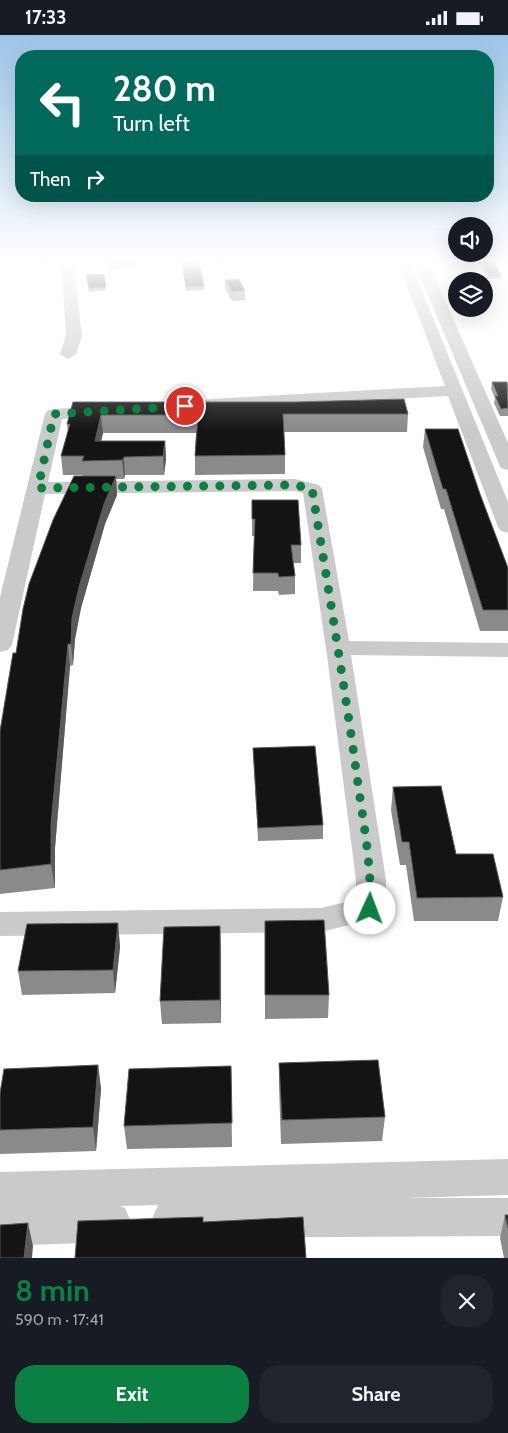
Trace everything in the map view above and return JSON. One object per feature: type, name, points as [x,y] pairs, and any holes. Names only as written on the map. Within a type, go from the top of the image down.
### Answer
[{"type":"street","points":[[68,354],[74,336],[72,316]]},
{"type":"street","points":[[427,316],[454,391],[508,527]]},
{"type":"street","points":[[444,316],[508,465]]},
{"type":"street","points":[[190,406],[454,391]]},
{"type":"street","points":[[0,645],[54,414],[122,410]]},
{"type":"street","points":[[0,924],[321,920],[370,909],[371,880],[338,648],[312,489],[295,485],[38,488]]},
{"type":"street","points":[[338,648],[508,650]]},
{"type":"street","points":[[0,1191],[508,1177]]},
{"type":"street","points":[[0,1226],[170,1219],[508,1217]]},
{"type":"building","points":[[492,382],[507,382],[508,408],[501,409],[495,396],[498,396]]},
{"type":"building","points":[[404,399],[408,414],[283,414],[285,455],[195,456],[198,415],[101,415],[95,441],[165,441],[163,456],[82,461],[84,456],[61,456],[70,424],[67,424],[73,402],[295,402]]},
{"type":"building","points":[[425,429],[458,429],[508,568],[508,610],[483,610],[446,489],[443,489]]},
{"type":"building","points":[[74,476],[116,476],[104,504],[79,587],[72,618],[71,644],[68,644],[51,824],[51,864],[0,870],[0,731],[13,653],[16,653],[29,584],[53,520]]},
{"type":"building","points":[[252,500],[298,500],[301,545],[291,545],[295,576],[279,577],[278,573],[253,573],[255,519],[252,519]]},
{"type":"building","points":[[315,746],[323,825],[258,828],[253,748]]},
{"type":"building","points":[[441,786],[456,854],[493,854],[503,897],[417,898],[409,842],[402,842],[393,787]]},
{"type":"building","points":[[324,920],[329,995],[265,995],[265,921]]},
{"type":"building","points":[[118,923],[113,970],[18,971],[27,924]]},
{"type":"building","points":[[220,926],[220,1000],[160,1001],[164,927]]},
{"type":"building","points":[[378,1060],[385,1117],[282,1120],[279,1063]]},
{"type":"building","points":[[98,1065],[93,1127],[0,1130],[0,1093],[4,1069]]},
{"type":"building","points":[[231,1066],[232,1123],[124,1126],[129,1069]]},
{"type":"building","points":[[505,1215],[508,1215],[508,1228]]},
{"type":"building","points":[[203,1217],[203,1222],[303,1217],[306,1258],[75,1258],[78,1221]]},
{"type":"building","points":[[28,1223],[24,1258],[0,1258],[0,1225]]},
{"type":"route","points":[[185,406],[54,414],[38,488],[295,485],[312,489],[338,648],[366,841],[371,880],[370,909]]}]
